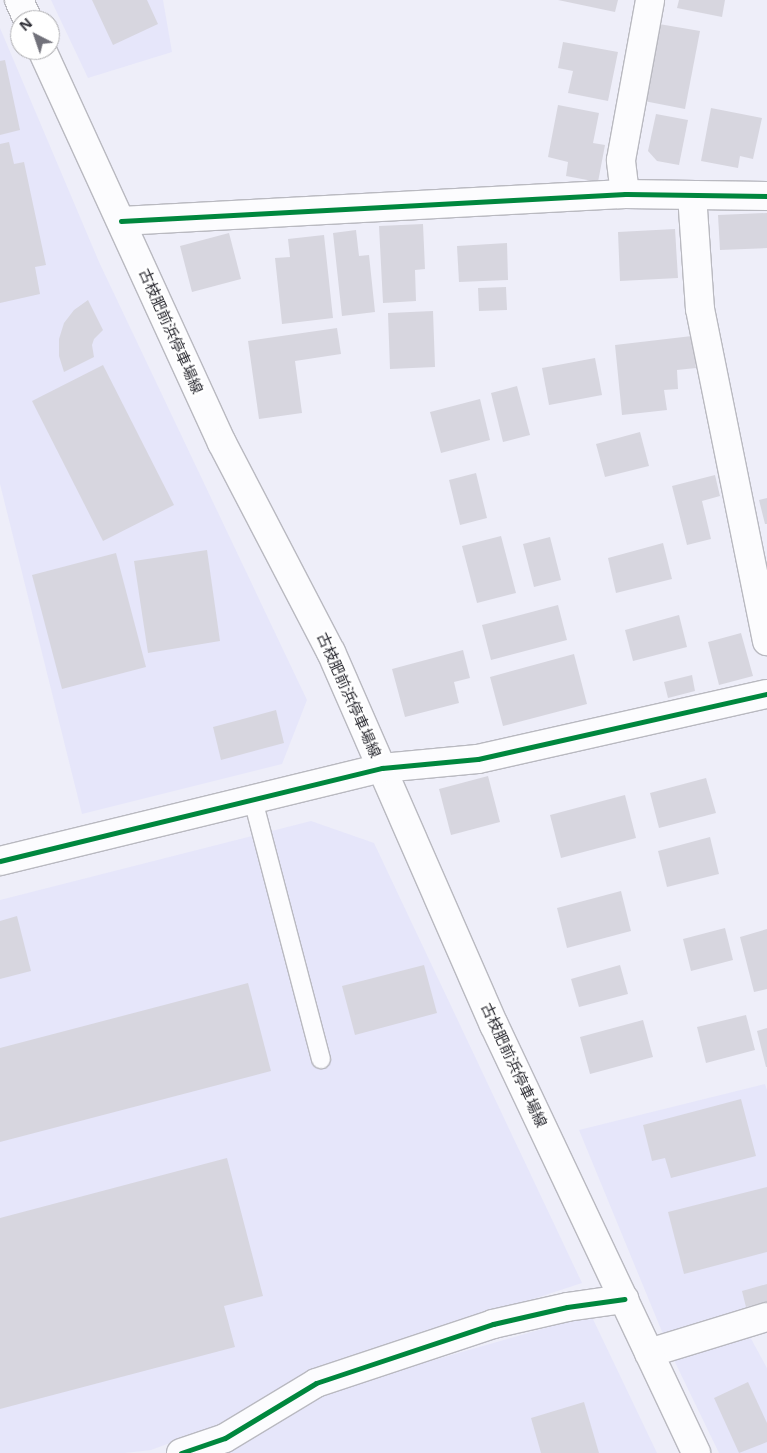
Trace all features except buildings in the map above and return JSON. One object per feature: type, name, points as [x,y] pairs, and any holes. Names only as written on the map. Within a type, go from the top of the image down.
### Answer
[{"type":"street","points":[[625,194],[621,160],[650,0]]},
{"type":"street","name":"古枝肥前浜停車場線","points":[[47,60],[222,443],[331,652],[494,1025],[696,1453]]},
{"type":"street","points":[[121,221],[625,194],[767,196]]},
{"type":"street","points":[[692,195],[700,309],[767,641]]},
{"type":"street","points":[[0,861],[382,768],[478,759],[767,694]]},
{"type":"street","points":[[181,1453],[225,1438],[316,1383],[493,1324],[567,1307],[624,1299]]},
{"type":"street","points":[[649,1354],[767,1316]]},
{"type":"lane","points":[[253,800],[322,1059]]},
{"type":"shaded area","points":[[51,0],[163,0],[172,52],[88,78],[60,19],[60,10],[56,10]]},
{"type":"shaded area","points":[[0,28],[10,52],[10,60],[14,60],[99,262],[307,700],[282,764],[82,814],[0,484]]},
{"type":"shaded area","points":[[311,821],[374,843],[582,1283],[313,1371],[222,1424],[151,1450],[124,1453],[0,1453],[0,900]]},
{"type":"shaded area","points":[[765,1084],[767,1090],[767,1329],[749,1335],[767,1368],[767,1453],[719,1453],[672,1356],[579,1130]]},
{"type":"shaded area","points":[[591,1315],[657,1453],[211,1453],[329,1390]]},
{"type":"cycle path","points":[[121,221],[625,194],[767,196]]},
{"type":"cycle path","points":[[0,861],[382,768],[478,759],[767,694]]},
{"type":"cycle path","points":[[181,1453],[225,1438],[316,1383],[493,1324],[567,1307],[624,1299]]}]
